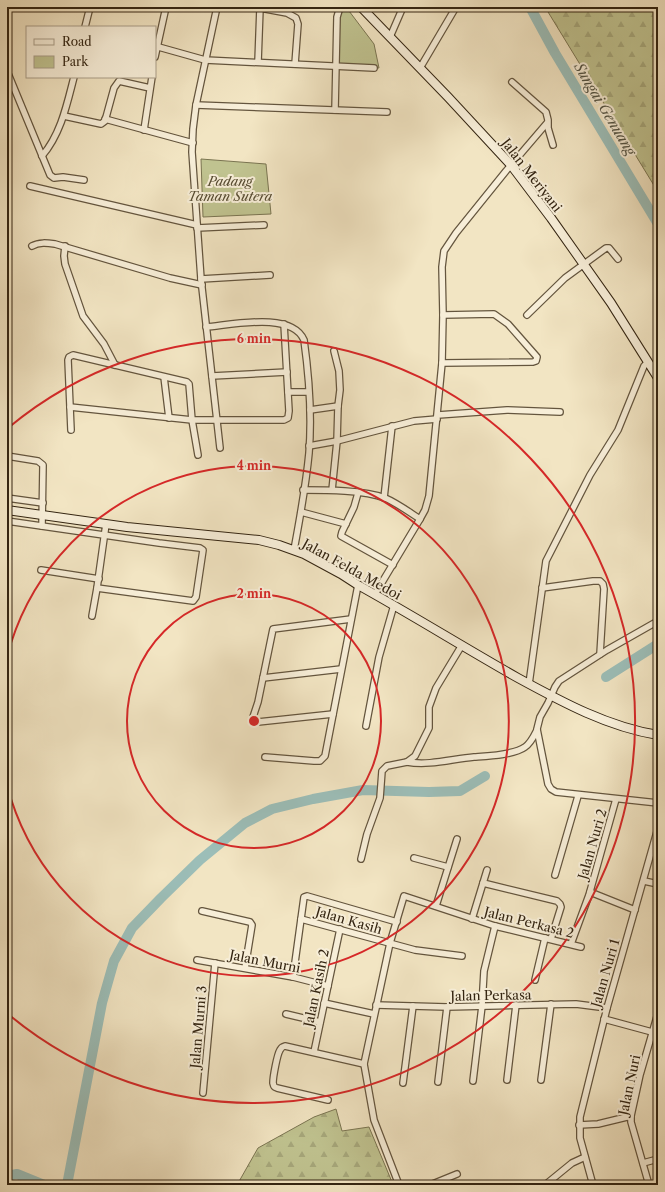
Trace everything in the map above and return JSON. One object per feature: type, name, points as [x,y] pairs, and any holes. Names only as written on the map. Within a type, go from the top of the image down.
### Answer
[{"type":"main road","name":"Jalan Meriyani","points":[[361,7],[488,139],[511,165],[617,312],[658,378]]},
{"type":"main road","name":"Jalan Felda Medoi","points":[[7,510],[106,524],[259,540],[294,550],[341,574],[358,586],[375,594],[551,695],[597,717],[616,724],[658,735]]},
{"type":"street","points":[[85,26],[90,7]]},
{"type":"street","points":[[166,7],[156,46],[205,60],[374,68]]},
{"type":"street","points":[[217,7],[196,105],[193,142],[201,282],[220,448]]},
{"type":"street","points":[[335,110],[336,17],[340,7]]},
{"type":"street","points":[[390,37],[403,7]]},
{"type":"street","points":[[420,68],[456,7]]},
{"type":"street","points":[[258,62],[257,8],[287,13],[296,18],[298,24],[295,64]]},
{"type":"street","points":[[7,71],[52,177],[84,180]]},
{"type":"street","points":[[42,156],[52,142],[64,116],[74,78]]},
{"type":"street","points":[[144,130],[152,78]]},
{"type":"street","points":[[64,116],[96,123],[104,122],[114,88],[119,81],[150,88]]},
{"type":"street","points":[[512,82],[542,108],[548,116],[550,136],[553,145]]},
{"type":"street","points":[[196,105],[296,107],[387,112]]},
{"type":"street","points":[[106,119],[193,142]]},
{"type":"street","points":[[375,594],[425,510],[429,496],[442,363],[442,267],[444,250],[511,165],[548,123]]},
{"type":"street","points":[[30,186],[197,227],[264,225]]},
{"type":"street","points":[[32,246],[46,243],[66,246],[136,268],[191,283],[270,275]]},
{"type":"street","points":[[66,246],[64,256],[65,264],[82,316],[104,344],[115,365]]},
{"type":"street","points":[[527,315],[565,278],[607,248],[611,250],[618,259]]},
{"type":"street","points":[[442,363],[533,362],[536,361],[537,357],[508,324],[498,316],[490,314],[443,315]]},
{"type":"street","points":[[206,327],[260,322],[284,324],[297,330],[304,340],[310,410],[309,446],[301,512],[294,550]]},
{"type":"street","points":[[70,407],[192,420],[284,420],[288,418],[289,414],[284,324]]},
{"type":"street","points":[[332,490],[338,441],[338,406],[340,390],[339,371],[334,352]]},
{"type":"street","points":[[71,430],[68,360],[70,356],[75,355],[186,381],[188,383],[198,455]]},
{"type":"street","points":[[530,684],[544,568],[548,557],[590,475],[618,430],[644,366],[648,362]]},
{"type":"street","points":[[212,376],[287,372]]},
{"type":"street","points":[[164,377],[169,418]]},
{"type":"street","points":[[288,392],[308,392]]},
{"type":"street","points":[[310,410],[338,406]]},
{"type":"street","points":[[309,446],[338,441],[392,426],[437,417],[507,410],[560,412]]},
{"type":"street","points":[[384,498],[392,426]]},
{"type":"street","points":[[7,456],[42,463],[42,526]]},
{"type":"street","points":[[304,490],[332,490],[384,498],[420,519]]},
{"type":"street","points":[[358,493],[354,507],[341,534],[343,538],[393,565]]},
{"type":"street","points":[[7,498],[43,503]]},
{"type":"street","points":[[301,512],[346,524]]},
{"type":"street","points":[[7,521],[200,548],[203,550],[196,597],[192,602],[97,588]]},
{"type":"street","points":[[92,616],[99,578],[106,524]]},
{"type":"street","points":[[41,570],[99,578]]},
{"type":"street","points":[[542,588],[593,581],[600,581],[603,584],[600,654]]},
{"type":"street","points":[[265,758],[314,761],[322,760],[326,753],[358,586]]},
{"type":"street","points":[[366,726],[379,657],[394,605]]},
{"type":"street","points":[[333,714],[256,722],[253,716],[258,702],[274,628],[351,619]]},
{"type":"street","points":[[361,859],[367,834],[379,805],[382,770],[387,766],[407,762],[417,764],[431,763],[474,757],[494,756],[520,750],[531,742],[537,729],[540,717],[554,687],[559,682],[600,654],[658,621]]},
{"type":"street","points":[[407,762],[420,748],[428,728],[429,707],[431,700],[436,688],[462,645]]},
{"type":"street","points":[[263,678],[341,669]]},
{"type":"street","points":[[537,729],[548,784],[551,789],[556,792],[578,796],[658,803]]},
{"type":"street","points":[[555,875],[578,796]]},
{"type":"street","name":"Jalan Nuri 2","points":[[571,944],[589,894],[616,799]]},
{"type":"street","name":"Jalan Nuri 1","points":[[593,1185],[580,1138],[580,1117],[604,1019],[658,828]]},
{"type":"street","points":[[436,906],[457,839]]},
{"type":"street","points":[[414,858],[448,867]]},
{"type":"street","points":[[472,919],[488,870]]},
{"type":"street","points":[[644,881],[658,884]]},
{"type":"street","points":[[483,883],[557,901],[561,908],[552,939]]},
{"type":"street","points":[[589,894],[635,910]]},
{"type":"street","points":[[293,977],[304,897],[307,896],[396,922],[376,1005],[364,1064],[374,1120],[399,1185]]},
{"type":"street","name":"Jalan Perkasa 2","points":[[396,922],[404,896],[495,926],[581,947]]},
{"type":"street","points":[[202,911],[250,922],[252,925],[245,968]]},
{"type":"street","name":"Jalan Kasih","points":[[301,919],[415,950],[462,956]]},
{"type":"street","points":[[473,1081],[482,1006],[484,971],[495,926]]},
{"type":"street","name":"Jalan Kasih 2","points":[[314,1052],[340,929]]},
{"type":"street","points":[[535,980],[545,938]]},
{"type":"street","name":"Jalan Murni","points":[[197,960],[293,977],[328,986]]},
{"type":"street","name":"Jalan Murni 3","points":[[203,1093],[215,963]]},
{"type":"street","points":[[324,1002],[374,1014]]},
{"type":"street","points":[[541,1080],[551,1004]]},
{"type":"street","name":"Jalan Perkasa","points":[[376,1005],[448,1007],[576,1004],[607,1008]]},
{"type":"street","points":[[507,1080],[516,1005]]},
{"type":"street","points":[[403,1083],[413,1006]]},
{"type":"street","points":[[438,1082],[448,1007]]},
{"type":"street","name":"Jalan Nuri","points":[[649,1185],[631,1122],[631,1116],[640,1074],[658,1013]]},
{"type":"street","points":[[286,1014],[320,1022]]},
{"type":"street","points":[[604,1019],[652,1032]]},
{"type":"street","points":[[328,1100],[277,1088],[273,1084],[278,1057],[282,1048],[285,1046],[364,1064]]},
{"type":"street","points":[[579,1125],[606,1123],[631,1116]]},
{"type":"street","points":[[545,1185],[572,1163],[585,1157]]},
{"type":"street","points":[[643,1163],[658,1158]]},
{"type":"street","points":[[430,1185],[457,1174]]},
{"type":"green space","points":[[340,7],[346,7],[374,44],[379,68],[335,66]]},
{"type":"green space","points":[[545,7],[658,7],[658,192]]},
{"type":"green space","name":"Padang Taman Sutera","points":[[201,159],[266,164],[271,214],[203,217]]},
{"type":"green space","points":[[336,1109],[342,1131],[369,1127],[392,1182],[384,1185],[237,1185],[258,1148],[314,1117]]},
{"type":"waterway","name":"Sungai Genuang","points":[[530,7],[555,53],[658,224]]},
{"type":"waterway","points":[[606,677],[658,644]]},
{"type":"waterway","points":[[67,1185],[102,1003],[114,961],[132,928],[161,898],[200,860],[245,823],[272,809],[313,799],[363,790],[429,792],[460,791],[485,776]]},
{"type":"waterway","points":[[7,1176],[17,1174],[44,1185]]}]
